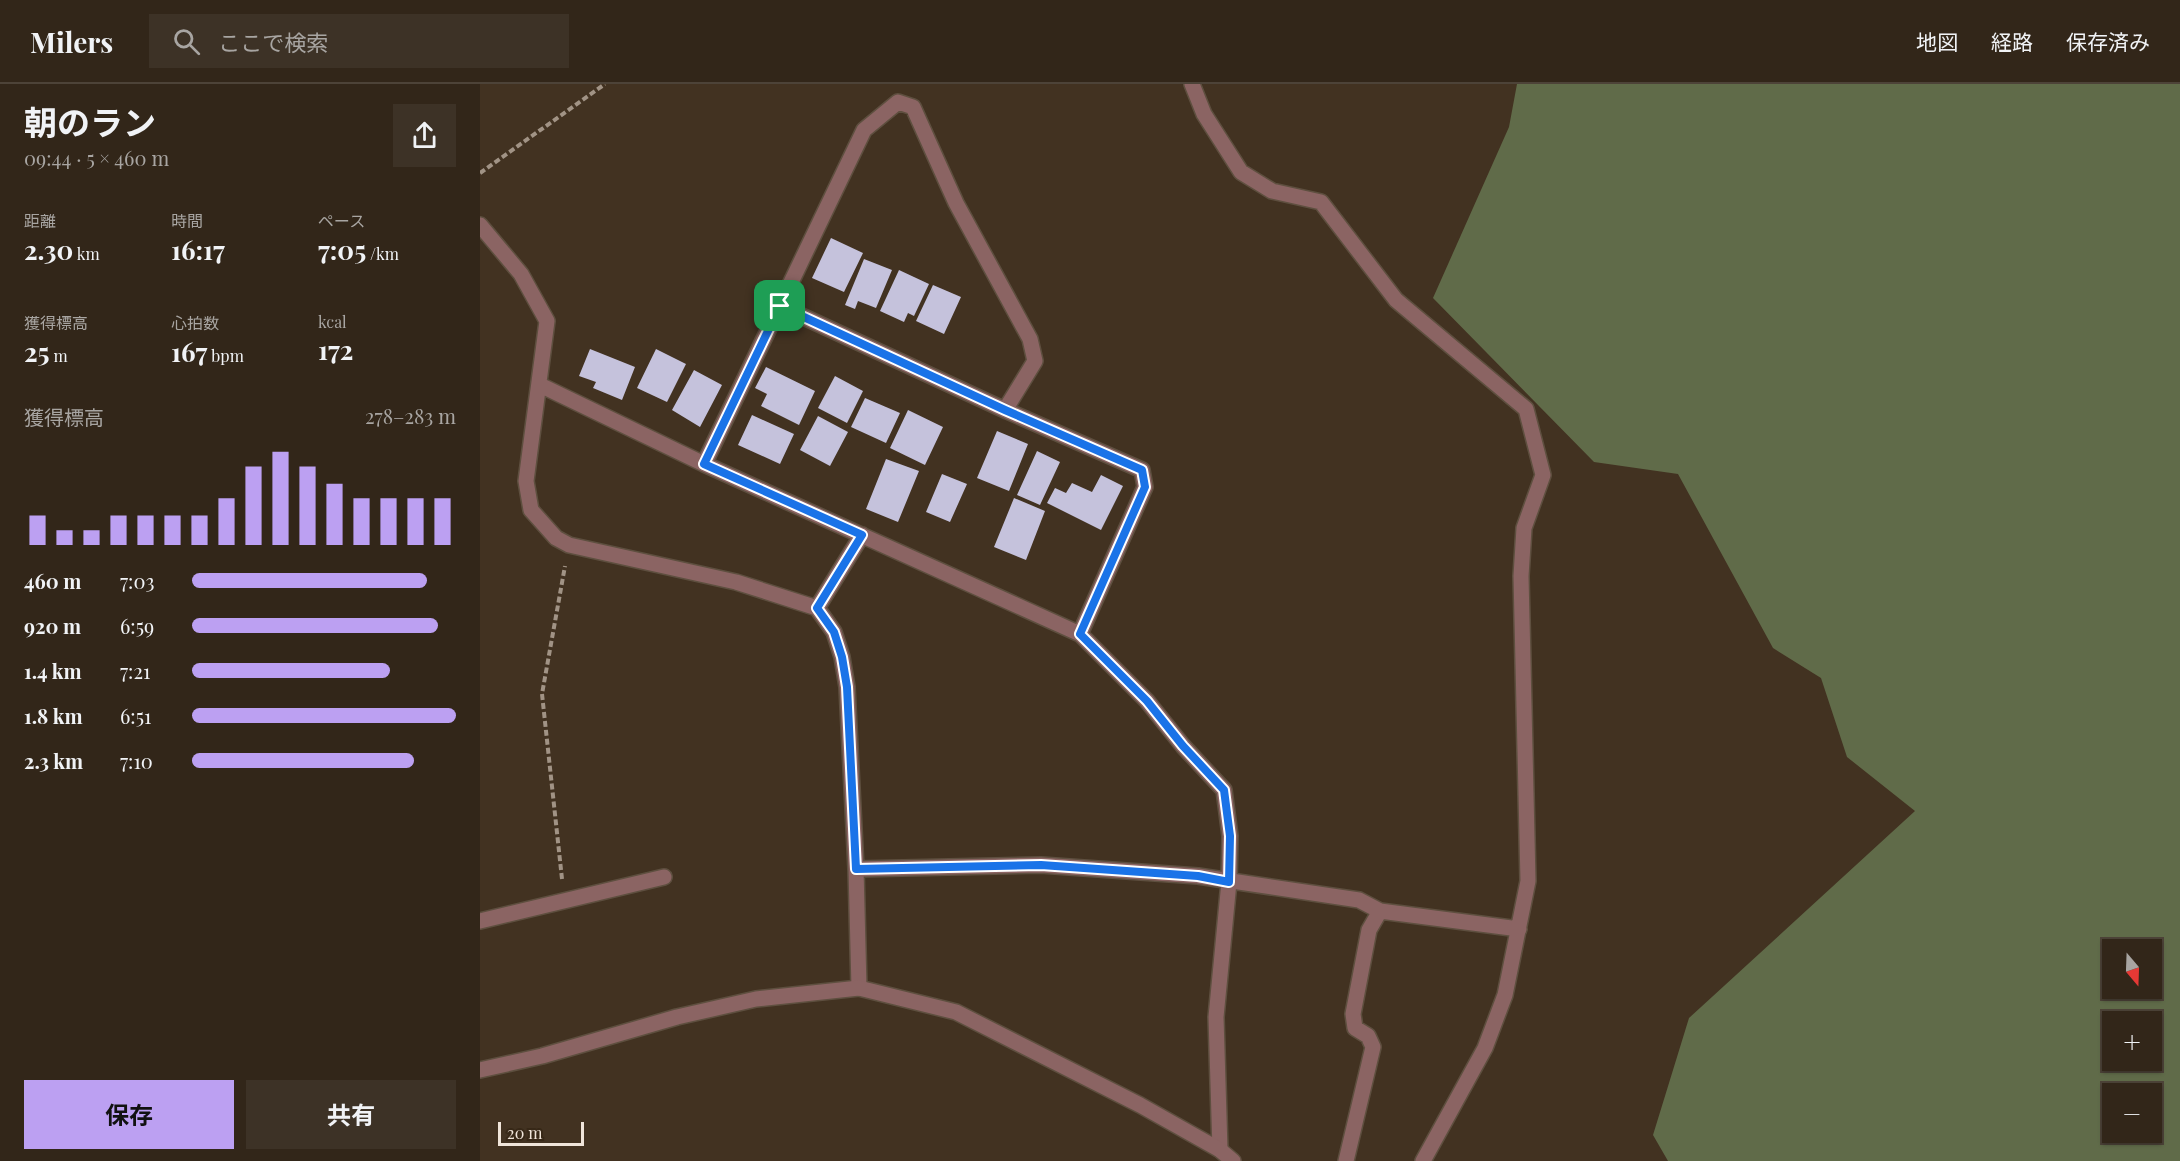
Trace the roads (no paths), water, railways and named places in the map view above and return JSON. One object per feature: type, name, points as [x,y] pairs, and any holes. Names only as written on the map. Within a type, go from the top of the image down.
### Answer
[{"type":"street","points":[[1192,84],[1204,114],[1241,172],[1272,191],[1322,202],[1396,300],[1526,409],[1543,474],[1524,528],[1522,564],[1528,881],[1520,929],[1505,995],[1485,1048],[1423,1161]]},
{"type":"street","points":[[704,464],[864,130],[898,102],[913,107],[956,203],[1030,339],[1035,361],[1005,410]]},
{"type":"street","points":[[480,225],[521,274],[547,321],[526,481],[531,510],[556,538],[569,545],[736,582],[817,608],[834,632],[842,657],[845,677],[860,988]]},
{"type":"street","points":[[780,306],[1005,410],[1142,470],[1145,487],[1080,634]]},
{"type":"street","points":[[540,385],[704,464],[1080,634],[1147,701],[1183,746],[1224,790],[1230,836],[1229,882],[1216,1017],[1220,1150]]},
{"type":"street","points":[[817,608],[862,535]]},
{"type":"street","points":[[856,869],[1041,865],[1198,876],[1359,900],[1380,911],[1520,929]]},
{"type":"street","points":[[480,921],[664,877]]},
{"type":"street","points":[[1346,1161],[1373,1047],[1368,1035],[1355,1028],[1353,1014],[1370,930],[1380,911]]},
{"type":"street","points":[[480,1070],[542,1056],[677,1017],[756,999],[860,988],[956,1012],[1140,1105],[1220,1150],[1233,1161]]}]
